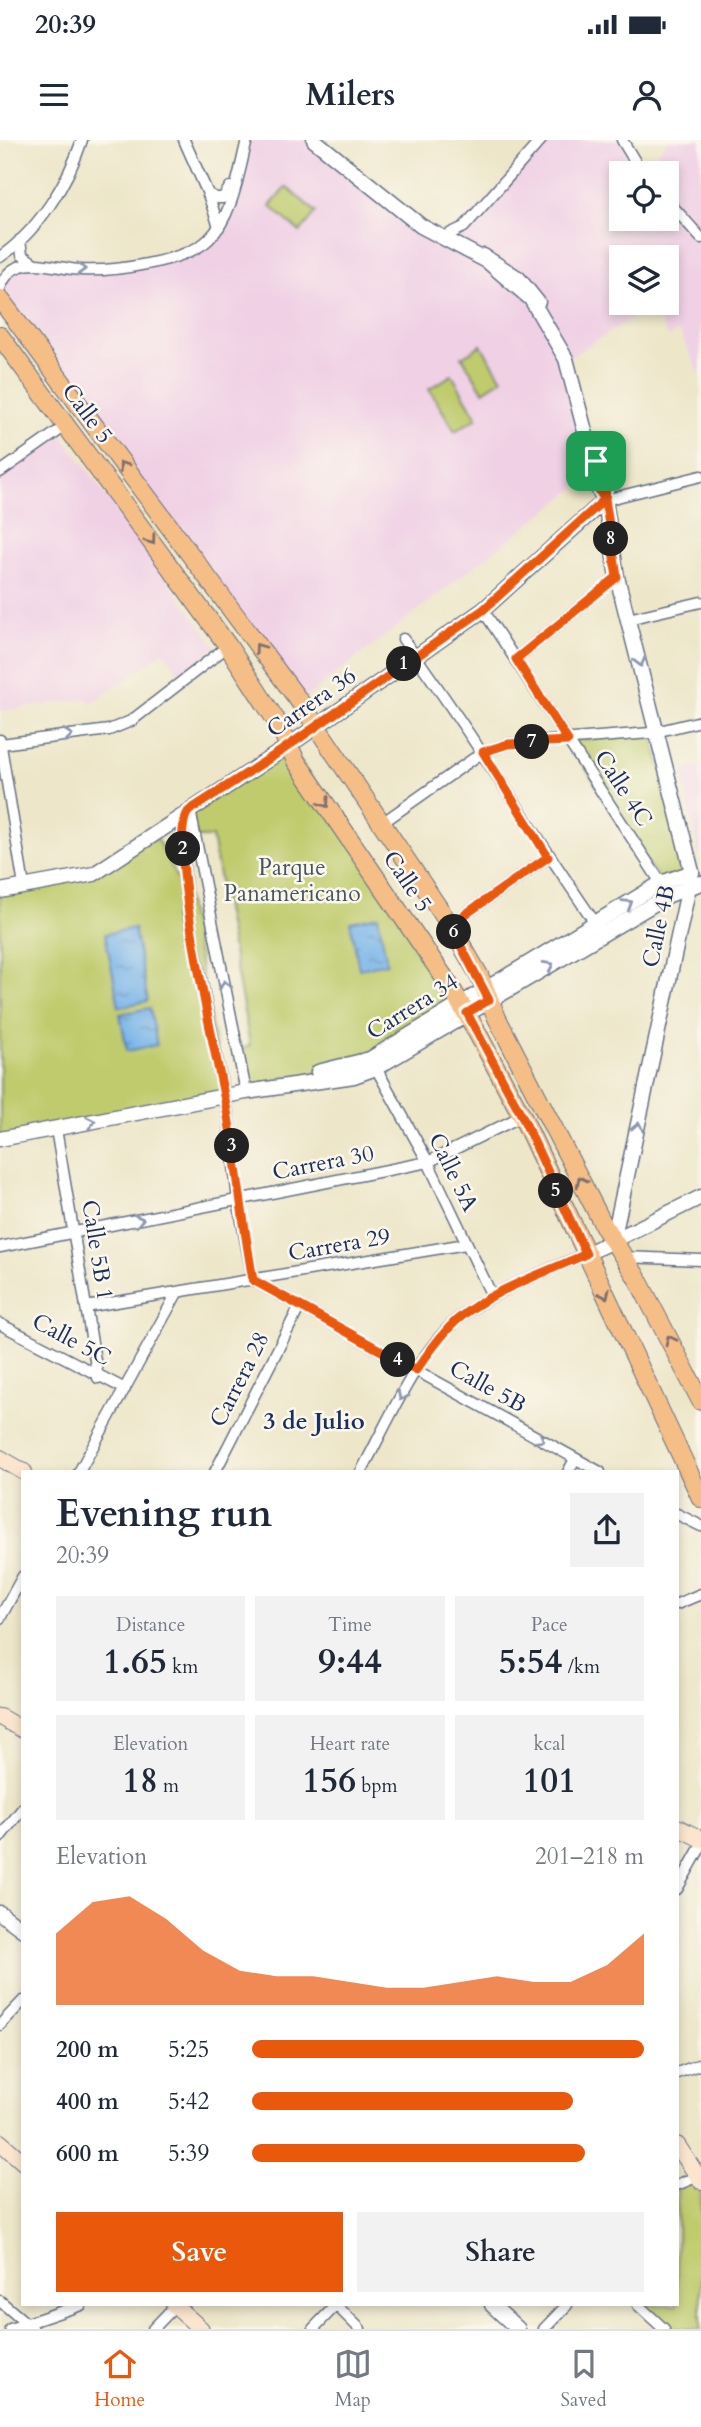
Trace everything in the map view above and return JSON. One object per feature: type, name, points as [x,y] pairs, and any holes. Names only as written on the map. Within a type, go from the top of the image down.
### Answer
[{"type":"main road","name":"Calle 5","points":[[0,299],[317,726],[450,925],[613,1241],[636,1276],[700,1394]]},
{"type":"main road","name":"Calle 5","points":[[0,336],[228,646],[296,761],[463,1008],[522,1116],[701,1498]]},
{"type":"main road","points":[[0,1458],[21,1470]]},
{"type":"main road","points":[[0,1717],[21,1729]]},
{"type":"main road","points":[[679,1827],[701,1839]]},
{"type":"main road","points":[[0,2141],[21,2160]]},
{"type":"main road","points":[[679,2148],[700,2177]]},
{"type":"main road","points":[[176,2306],[201,2329]]},
{"type":"street","points":[[0,257],[20,240],[55,197],[72,169],[82,140]]},
{"type":"street","points":[[184,140],[208,194],[219,227]]},
{"type":"street","points":[[208,194],[223,198],[229,190],[240,140]]},
{"type":"street","points":[[0,288],[12,270],[35,264],[83,270],[155,261],[201,245],[219,227],[247,140]]},
{"type":"street","name":"Calle 4B","points":[[314,140],[421,226],[461,246],[515,282],[548,322],[566,359],[587,439],[594,455],[599,493],[605,499],[617,577],[696,877],[613,1241]]},
{"type":"street","name":"Calle 4B","points":[[325,140],[443,237]]},
{"type":"street","points":[[443,237],[464,227],[541,140]]},
{"type":"street","points":[[622,140],[635,161]]},
{"type":"street","points":[[679,213],[701,238]]},
{"type":"street","points":[[461,246],[464,227]]},
{"type":"street","points":[[20,240],[22,255],[35,264]]},
{"type":"street","points":[[0,472],[67,425]]},
{"type":"street","name":"Carrera 36","points":[[0,891],[94,874],[289,746],[483,610],[605,499],[701,476]]},
{"type":"street","points":[[516,659],[617,577]]},
{"type":"street","points":[[628,619],[701,602]]},
{"type":"street","name":"Calle 4C","points":[[483,610],[661,883]]},
{"type":"street","points":[[403,639],[483,752],[548,857],[600,930]]},
{"type":"street","points":[[24,886],[4,784],[0,742],[109,730],[131,721],[228,646]]},
{"type":"street","points":[[382,823],[483,752],[508,744],[568,741],[658,731],[701,721]]},
{"type":"street","points":[[188,812],[181,831],[187,898],[225,1096],[238,1200],[253,1280]]},
{"type":"street","points":[[188,812],[211,906],[246,1092]]},
{"type":"street","points":[[450,925],[548,857]]},
{"type":"street","name":"Carrera 34","points":[[600,930],[661,883],[696,877]]},
{"type":"street","name":"Carrera 34","points":[[246,1092],[264,1083],[370,1059],[696,877]]},
{"type":"street","points":[[187,898],[198,898],[211,906]]},
{"type":"street","name":"Carrera 34","points":[[0,1139],[246,1092],[354,1076],[376,1068],[463,1008]]},
{"type":"street","name":"Calle 5A","points":[[376,1068],[428,1162],[492,1296]]},
{"type":"street","name":"Carrera 30","points":[[0,1247],[428,1162],[522,1116]]},
{"type":"street","name":"Calle 5B 1","points":[[56,1129],[98,1378]]},
{"type":"street","points":[[363,1470],[416,1370],[455,1321],[492,1296],[586,1254],[701,1197]]},
{"type":"street","name":"Carrera 29","points":[[86,1307],[466,1244]]},
{"type":"street","points":[[624,1257],[701,1260]]},
{"type":"street","name":"Calle 5B","points":[[253,1280],[596,1470]]},
{"type":"street","points":[[80,1470],[177,1293]]},
{"type":"street","name":"Carrera 28","points":[[216,1470],[300,1306]]},
{"type":"street","name":"Calle 5C","points":[[0,1324],[98,1378],[125,1389]]},
{"type":"street","points":[[569,1470],[575,1458]]},
{"type":"street","points":[[679,1515],[701,1526]]},
{"type":"street","points":[[0,1618],[21,1580]]},
{"type":"street","points":[[679,1603],[701,1594]]},
{"type":"street","points":[[0,1837],[21,1811]]},
{"type":"street","points":[[679,1885],[701,1846]]},
{"type":"street","points":[[0,1913],[21,1929]]},
{"type":"street","points":[[0,2025],[21,2003]]},
{"type":"street","points":[[679,2072],[701,2064]]},
{"type":"street","points":[[679,2184],[700,2177]]},
{"type":"street","points":[[0,2301],[30,2326]]},
{"type":"street","points":[[10,2329],[30,2326],[79,2306]]},
{"type":"street","points":[[153,2329],[174,2306]]},
{"type":"street","points":[[313,2329],[335,2306]]},
{"type":"street","points":[[337,2306],[360,2329]]},
{"type":"street","points":[[493,2306],[518,2329]]},
{"type":"street","points":[[544,2329],[566,2306]]},
{"type":"street","points":[[639,2306],[664,2329]]},
{"type":"shaded area","points":[[247,140],[314,140],[421,226],[452,235],[541,140],[622,140],[635,161],[609,161],[609,231],[679,231],[679,161],[650,161],[669,140],[701,140],[701,377],[679,331],[668,337],[657,315],[679,315],[679,245],[609,245],[609,315],[638,315],[567,359],[596,461],[585,469],[587,479],[300,702],[0,288],[24,265],[105,269],[193,250],[219,227]]},
{"type":"shaded area","points":[[62,435],[216,647],[180,675],[164,652],[91,703],[86,699],[0,711],[0,479]]},
{"type":"shaded area","points":[[701,765],[701,855],[699,855],[682,770]]},
{"type":"green space","points":[[286,187],[316,212],[300,232],[270,206]]},
{"type":"green space","points":[[481,345],[502,379],[483,391],[462,357]]},
{"type":"green space","points":[[452,375],[477,418],[455,431],[429,389]]},
{"type":"green space","points":[[651,733],[692,872],[661,883],[568,741]]},
{"type":"green space","name":"Parque Panamericano","points":[[289,745],[460,1003],[352,1065],[264,1083],[246,1092],[237,1052],[250,1045],[212,837],[197,837],[190,810]]},
{"type":"green space","points":[[154,833],[187,898],[225,1096],[0,1139],[0,891],[94,874]]},
{"type":"green space","points":[[701,2181],[701,2329],[664,2329],[639,2306],[679,2306],[679,2185]]},
{"type":"water","points":[[378,916],[387,963],[359,969],[350,922]]},
{"type":"water","points":[[134,928],[148,1001],[119,1007],[105,934]]},
{"type":"water","points":[[150,1008],[157,1045],[127,1051],[120,1014]]},
{"type":"district","name":"3 de Julio","points":[[314,1421]]},
{"type":"route","points":[[596,461],[594,468],[599,493],[605,499],[617,577],[516,659],[568,741],[508,744],[483,752],[548,857],[450,925],[479,975],[489,1000],[467,1013],[522,1116],[586,1254],[492,1296],[473,1308],[455,1321],[416,1370],[253,1280],[238,1200],[228,1115],[188,913],[182,823],[190,810],[281,751],[483,610],[605,499],[606,491],[600,466],[596,461]]}]
